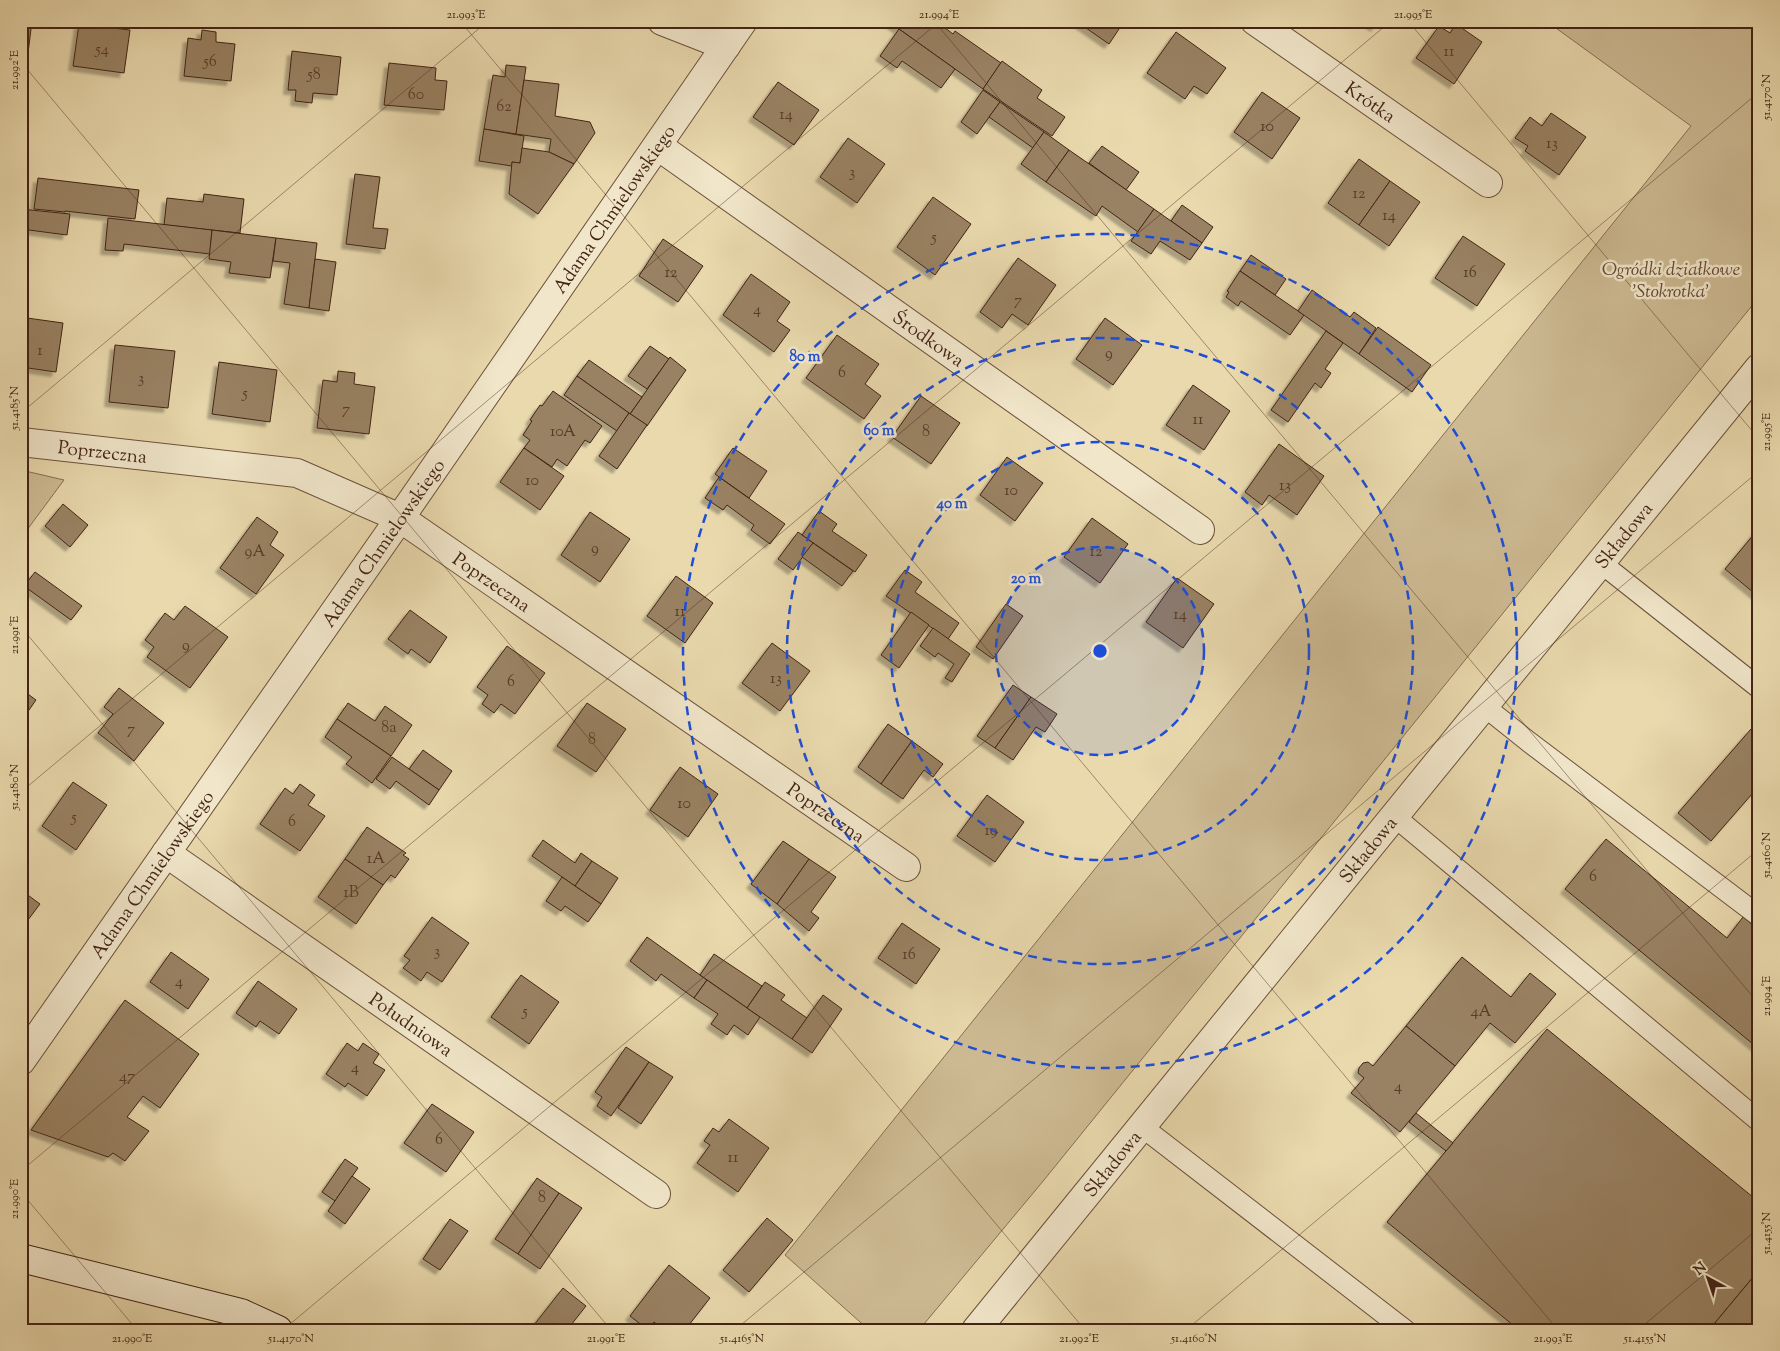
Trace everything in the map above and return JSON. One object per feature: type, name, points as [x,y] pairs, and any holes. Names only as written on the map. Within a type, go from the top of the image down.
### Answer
[{"type":"street","points":[[662,21],[726,46]]},
{"type":"street","name":"Adama Chmielowskiego","points":[[21,1061],[400,518],[743,21]]},
{"type":"street","name":"Krótka","points":[[1255,21],[1488,183]]},
{"type":"street","name":"Środkowa","points":[[658,146],[1200,530]]},
{"type":"street","name":"Składowa","points":[[976,1330],[1759,368]]},
{"type":"street","name":"Poprzeczna","points":[[21,442],[297,473],[400,518],[906,867]]},
{"type":"street","name":"Południowa","points":[[166,853],[656,1194]]},
{"type":"street","points":[[21,1258],[241,1313],[278,1330]]},
{"type":"lane","points":[[1601,563],[1759,688]]},
{"type":"lane","points":[[1484,706],[1759,916]]},
{"type":"lane","points":[[1394,816],[1759,1121]]},
{"type":"lane","points":[[1142,1126],[1405,1330]]},
{"type":"green space","name":"Ogródki działkowe 'Stokrotka'","points":[[1550,21],[1759,21],[1759,297],[1044,1180],[919,1330],[869,1330],[785,1255],[1691,126],[1549,23]]},
{"type":"green space","points":[[21,470],[64,480],[21,538]]},
{"type":"building","points":[[21,21],[32,21],[22,102],[21,102]]},
{"type":"building","points":[[887,21],[904,21],[899,29]]},
{"type":"building","points":[[904,21],[936,21],[953,34],[955,31],[1001,63],[983,89],[899,29]]},
{"type":"building","points":[[1076,21],[1120,21],[1123,23],[1109,44]]},
{"type":"building","points":[[1367,21],[1379,21],[1375,27]]},
{"type":"building","points":[[79,24],[130,30],[124,73],[73,66]]},
{"type":"building","points":[[1456,24],[1482,42],[1454,84],[1416,58],[1439,26],[1450,33]]},
{"type":"building","points":[[899,29],[955,69],[941,88],[902,61],[897,68],[880,56]]},
{"type":"building","points":[[202,30],[216,32],[216,42],[235,44],[231,81],[184,76],[188,38],[201,40]]},
{"type":"building","points":[[1176,32],[1226,68],[1207,94],[1194,86],[1185,99],[1147,73]]},
{"type":"building","points":[[292,51],[341,57],[337,95],[313,93],[312,103],[295,101],[296,90],[288,90]]},
{"type":"building","points":[[1002,61],[1042,90],[1037,98],[1065,117],[1052,136],[983,89]]},
{"type":"building","points":[[389,63],[436,68],[435,80],[447,81],[444,110],[384,105]]},
{"type":"building","points":[[506,65],[526,67],[516,134],[484,129],[493,75],[505,77]]},
{"type":"building","points":[[524,80],[559,84],[555,116],[590,122],[595,133],[574,164],[549,152],[551,139],[516,134]]},
{"type":"building","points":[[778,82],[819,110],[794,145],[753,117]]},
{"type":"building","points":[[983,90],[1000,102],[977,134],[961,122]]},
{"type":"building","points":[[1262,92],[1300,118],[1272,159],[1234,132]]},
{"type":"building","points":[[1000,102],[1044,132],[1033,148],[989,117]]},
{"type":"building","points":[[1551,113],[1586,137],[1559,175],[1525,151],[1528,146],[1515,138],[1530,117],[1542,126]]},
{"type":"building","points":[[484,129],[524,136],[520,163],[512,162],[512,166],[479,161]]},
{"type":"building","points":[[1044,132],[1069,150],[1046,182],[1021,164]]},
{"type":"building","points":[[848,138],[885,164],[857,203],[820,177]]},
{"type":"building","points":[[1102,146],[1139,172],[1126,190],[1089,163]]},
{"type":"building","points":[[522,148],[549,152],[574,164],[538,214],[509,194],[512,162],[520,163]]},
{"type":"building","points":[[1069,150],[1154,209],[1138,232],[1102,206],[1096,216],[1046,182]]},
{"type":"building","points":[[1359,159],[1390,181],[1359,225],[1328,203]]},
{"type":"building","points":[[355,174],[380,177],[373,228],[388,229],[385,249],[346,244]]},
{"type":"building","points":[[38,178],[139,190],[135,219],[34,209]]},
{"type":"building","points":[[1390,181],[1420,202],[1389,246],[1359,225]]},
{"type":"building","points":[[204,194],[244,199],[240,233],[164,225],[167,198],[203,202]]},
{"type":"building","points":[[933,197],[971,224],[935,275],[897,247]]},
{"type":"building","points":[[1182,205],[1213,227],[1202,243],[1171,221]]},
{"type":"building","points":[[21,209],[70,214],[67,235],[21,229]]},
{"type":"building","points":[[1154,209],[1202,243],[1190,260],[1160,241],[1151,254],[1131,241]]},
{"type":"building","points":[[108,218],[212,230],[210,254],[124,244],[123,251],[105,250]]},
{"type":"building","points":[[212,230],[276,238],[270,278],[229,273],[231,262],[209,259]]},
{"type":"building","points":[[1463,236],[1505,264],[1477,306],[1435,278]]},
{"type":"building","points":[[276,238],[317,243],[309,308],[284,304],[290,263],[273,261]]},
{"type":"building","points":[[663,239],[703,266],[678,302],[639,276]]},
{"type":"building","points":[[1251,255],[1286,279],[1275,295],[1240,271]]},
{"type":"building","points":[[1018,258],[1056,285],[1028,325],[1012,314],[1002,328],[980,312]]},
{"type":"building","points":[[315,259],[336,262],[329,311],[309,308]]},
{"type":"building","points":[[1240,271],[1304,315],[1290,335],[1241,301],[1238,306],[1226,297],[1229,292],[1227,291]]},
{"type":"building","points":[[751,274],[790,302],[777,321],[790,330],[774,352],[723,315]]},
{"type":"building","points":[[1312,290],[1350,317],[1354,312],[1376,328],[1359,354],[1298,311]]},
{"type":"building","points":[[27,318],[63,323],[56,372],[21,367],[21,330],[26,331]]},
{"type":"building","points":[[1105,318],[1142,345],[1113,385],[1076,359]]},
{"type":"building","points":[[1378,327],[1431,365],[1412,392],[1359,354]]},
{"type":"building","points":[[1326,331],[1343,343],[1325,369],[1331,373],[1321,388],[1315,383],[1288,422],[1271,410]]},
{"type":"building","points":[[837,335],[879,364],[865,384],[881,396],[864,419],[806,378]]},
{"type":"building","points":[[115,345],[175,351],[168,408],[109,402]]},
{"type":"building","points":[[650,346],[669,359],[647,389],[628,376]]},
{"type":"building","points":[[670,357],[686,370],[647,426],[630,414]]},
{"type":"building","points":[[589,360],[642,397],[630,414],[577,376]]},
{"type":"building","points":[[219,362],[277,370],[270,422],[212,414]]},
{"type":"building","points":[[338,371],[355,373],[354,384],[375,387],[369,434],[317,428],[323,380],[337,382]]},
{"type":"building","points":[[577,376],[629,413],[617,431],[564,395]]},
{"type":"building","points":[[1193,385],[1230,411],[1204,450],[1166,425]]},
{"type":"building","points":[[553,391],[602,426],[590,443],[585,440],[567,466],[557,459],[552,467],[524,448],[530,440],[523,435],[532,421],[530,420]]},
{"type":"building","points":[[921,396],[960,423],[931,464],[892,437]]},
{"type":"building","points":[[629,413],[647,425],[617,469],[599,456]]},
{"type":"building","points":[[1279,444],[1324,476],[1297,515],[1269,495],[1262,505],[1245,492]]},
{"type":"building","points":[[524,448],[564,476],[540,510],[500,482]]},
{"type":"building","points":[[733,448],[767,471],[749,498],[715,474]]},
{"type":"building","points":[[1007,457],[1043,483],[1015,521],[980,495]]},
{"type":"building","points":[[719,477],[785,524],[770,544],[751,530],[754,525],[727,505],[723,510],[705,498]]},
{"type":"building","points":[[63,504],[88,525],[70,547],[45,526]]},
{"type":"building","points":[[819,511],[837,524],[832,531],[867,555],[855,572],[802,535]]},
{"type":"building","points":[[590,512],[630,539],[600,582],[561,555]]},
{"type":"building","points":[[257,517],[278,532],[270,545],[284,555],[256,594],[220,568]]},
{"type":"building","points":[[1092,518],[1128,544],[1100,583],[1064,557]]},
{"type":"building","points":[[1759,528],[1759,597],[1725,569]]},
{"type":"building","points":[[798,532],[813,543],[793,570],[778,559]]},
{"type":"building","points":[[813,543],[853,571],[842,586],[802,557]]},
{"type":"building","points":[[905,570],[922,582],[915,592],[959,623],[948,639],[886,596]]},
{"type":"building","points":[[35,572],[82,606],[71,620],[24,586]]},
{"type":"building","points":[[676,576],[713,603],[685,643],[647,616]]},
{"type":"building","points":[[1177,578],[1214,604],[1183,648],[1146,622]]},
{"type":"building","points":[[1006,604],[1023,616],[993,659],[976,647]]},
{"type":"building","points":[[185,606],[228,637],[190,688],[147,657],[154,647],[145,640],[165,613],[174,620]]},
{"type":"building","points":[[410,610],[447,637],[430,663],[411,649],[408,654],[388,639]]},
{"type":"building","points":[[911,612],[929,625],[899,668],[881,655]]},
{"type":"building","points":[[933,628],[970,654],[952,682],[945,678],[954,664],[938,653],[935,657],[920,646]]},
{"type":"building","points":[[772,643],[810,671],[780,711],[742,683]]},
{"type":"building","points":[[507,646],[545,673],[515,714],[501,704],[494,713],[482,704],[488,695],[477,687]]},
{"type":"building","points":[[1013,685],[1031,697],[995,748],[977,736]]},
{"type":"building","points":[[119,688],[164,723],[134,761],[98,733],[113,714],[104,707]]},
{"type":"building","points":[[21,689],[36,700],[24,717],[21,714]]},
{"type":"building","points":[[1031,697],[1057,714],[1045,732],[1036,727],[1013,760],[995,748]]},
{"type":"building","points":[[348,703],[375,721],[385,706],[412,725],[391,756],[337,719]]},
{"type":"building","points":[[587,703],[626,729],[596,772],[557,746]]},
{"type":"building","points":[[337,719],[391,756],[372,783],[346,764],[352,757],[325,737]]},
{"type":"building","points":[[888,724],[912,741],[881,784],[858,767]]},
{"type":"building","points":[[1751,729],[1759,736],[1759,786],[1711,841],[1678,813]]},
{"type":"building","points":[[912,741],[943,764],[933,777],[924,770],[903,799],[881,784]]},
{"type":"building","points":[[423,750],[452,771],[439,790],[409,769]]},
{"type":"building","points":[[392,757],[439,790],[429,805],[396,781],[390,789],[376,779]]},
{"type":"building","points":[[680,767],[718,794],[688,837],[650,810]]},
{"type":"building","points":[[73,782],[107,805],[76,850],[42,826]]},
{"type":"building","points":[[300,784],[315,795],[308,805],[325,816],[300,851],[260,824],[285,788],[293,794]]},
{"type":"building","points":[[987,795],[1024,822],[995,862],[957,836]]},
{"type":"building","points":[[367,827],[406,853],[403,855],[409,859],[395,878],[391,875],[383,885],[345,859]]},
{"type":"building","points":[[1606,839],[1727,938],[1743,917],[1759,930],[1759,955],[1754,960],[1759,964],[1759,1049],[1565,889]]},
{"type":"building","points":[[543,840],[575,863],[581,853],[592,861],[575,886],[532,856]]},
{"type":"building","points":[[783,841],[809,859],[777,904],[751,884]]},
{"type":"building","points":[[345,859],[383,885],[356,924],[318,897]]},
{"type":"building","points":[[809,859],[836,877],[811,912],[819,918],[809,931],[777,904]]},
{"type":"building","points":[[592,861],[618,878],[601,904],[575,886]]},
{"type":"building","points":[[562,877],[601,904],[588,922],[565,906],[561,911],[546,901]]},
{"type":"building","points":[[21,890],[40,904],[21,929]]},
{"type":"building","points":[[432,917],[469,943],[442,982],[427,972],[421,981],[403,968],[410,960],[404,956]]},
{"type":"building","points":[[902,923],[940,949],[916,984],[878,958]]},
{"type":"building","points":[[647,937],[707,980],[694,998],[661,974],[656,981],[630,961]]},
{"type":"building","points":[[171,952],[209,979],[188,1009],[150,982]]},
{"type":"building","points":[[714,954],[762,986],[747,1008],[700,975]]},
{"type":"building","points":[[1462,957],[1511,997],[1530,973],[1556,994],[1515,1043],[1490,1023],[1455,1066],[1406,1026]]},
{"type":"building","points":[[521,975],[559,1002],[529,1044],[491,1017]]},
{"type":"building","points":[[707,980],[760,1017],[748,1035],[734,1025],[727,1035],[711,1024],[718,1014],[694,998]]},
{"type":"building","points":[[258,981],[297,1009],[279,1034],[260,1021],[256,1027],[236,1013]]},
{"type":"building","points":[[765,982],[785,995],[781,1000],[807,1018],[792,1039],[747,1008]]},
{"type":"building","points":[[823,995],[842,1009],[812,1053],[792,1039]]},
{"type":"building","points":[[125,1000],[199,1054],[160,1108],[143,1096],[127,1117],[149,1131],[125,1161],[113,1153],[108,1157],[31,1130]]},
{"type":"building","points":[[1406,1026],[1455,1066],[1400,1132],[1351,1093],[1364,1078],[1358,1073],[1363,1063],[1368,1062],[1373,1066]]},
{"type":"building","points":[[1547,1029],[1759,1202],[1759,1270],[1709,1330],[1519,1330],[1387,1222]]},
{"type":"building","points":[[347,1043],[358,1051],[363,1043],[379,1054],[373,1063],[385,1070],[367,1096],[348,1083],[345,1087],[326,1074]]},
{"type":"building","points":[[626,1047],[649,1062],[611,1116],[597,1106],[602,1097],[595,1092]]},
{"type":"building","points":[[649,1062],[673,1077],[641,1124],[618,1108]]},
{"type":"building","points":[[432,1104],[474,1132],[446,1172],[404,1143]]},
{"type":"building","points":[[1416,1113],[1453,1143],[1446,1151],[1409,1122]]},
{"type":"building","points":[[729,1119],[769,1148],[738,1192],[697,1163],[710,1145],[704,1141],[713,1128],[719,1132]]},
{"type":"building","points":[[345,1159],[358,1168],[335,1201],[322,1192]]},
{"type":"building","points":[[352,1176],[370,1189],[345,1224],[328,1211]]},
{"type":"building","points":[[537,1178],[559,1193],[518,1254],[495,1239]]},
{"type":"building","points":[[559,1193],[582,1208],[540,1269],[518,1254]]},
{"type":"building","points":[[767,1218],[793,1240],[749,1292],[723,1270]]},
{"type":"building","points":[[450,1219],[468,1231],[440,1270],[423,1259]]},
{"type":"building","points":[[669,1265],[710,1298],[685,1330],[664,1330],[654,1322],[648,1330],[630,1316]]},
{"type":"building","points":[[1759,1270],[1759,1330],[1709,1330]]},
{"type":"building","points":[[563,1288],[586,1306],[567,1330],[530,1330]]}]
